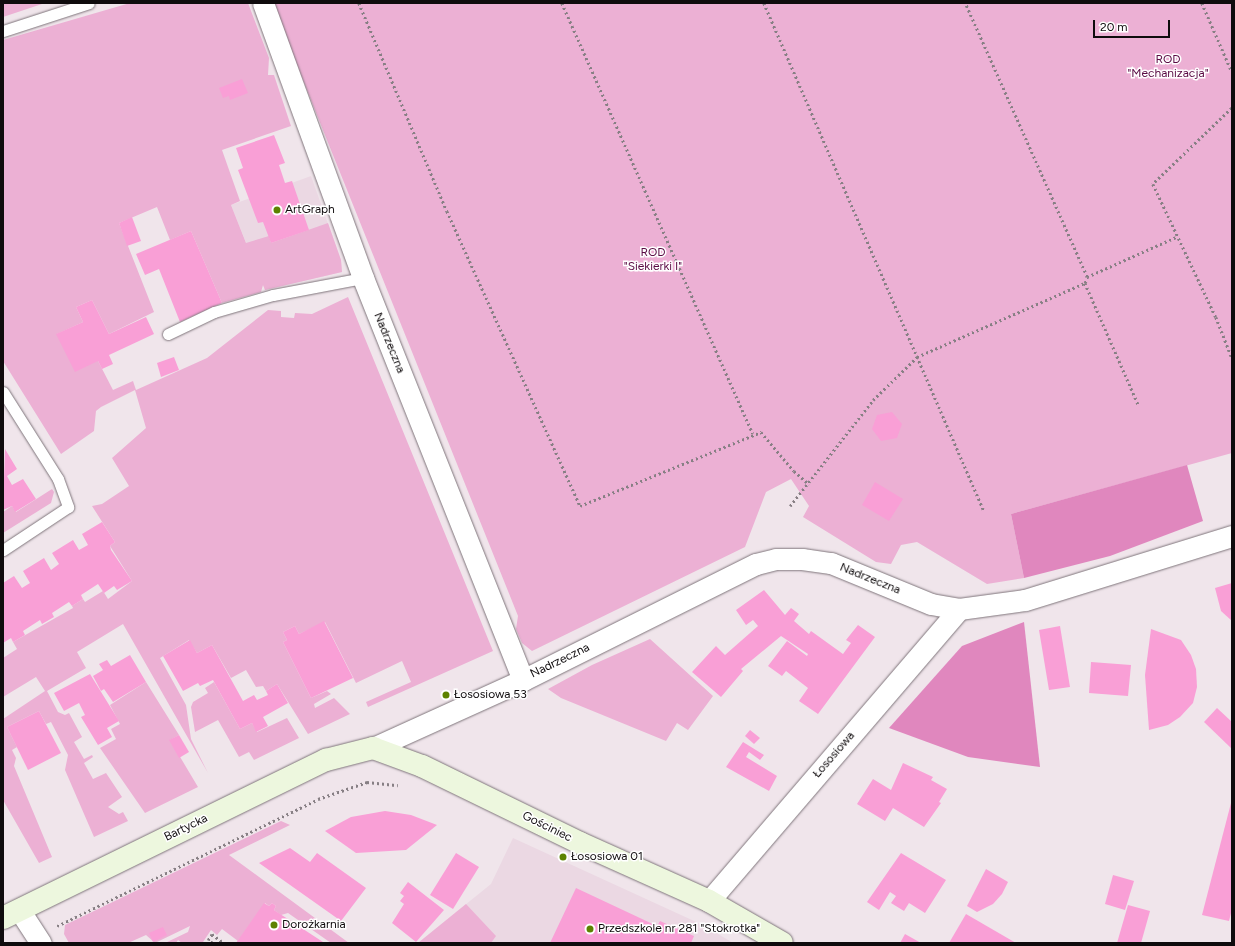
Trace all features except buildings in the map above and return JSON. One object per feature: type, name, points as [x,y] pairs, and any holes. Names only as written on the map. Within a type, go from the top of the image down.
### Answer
[{"type":"street","name":"Nadrzeczna","points":[[263,3],[363,278],[523,680]]},
{"type":"street","name":"Nadrzeczna","points":[[373,748],[523,680],[756,564],[776,559],[802,559],[831,563],[931,604],[959,609],[1024,600],[1232,536]]},
{"type":"street","name":"Łososiowa","points":[[709,901],[959,609]]},
{"type":"street","name":"Gościniec","points":[[373,748],[429,769],[580,843],[709,901],[782,943]]},
{"type":"street","name":"Bartycka","points":[[12,915],[326,760],[373,748]]},
{"type":"street","points":[[12,915],[39,940]]},
{"type":"lane","points":[[3,31],[89,3]]},
{"type":"lane","points":[[168,334],[214,312],[266,297],[363,278]]},
{"type":"lane","points":[[3,392],[58,479],[68,507],[3,550]]},
{"type":"path","points":[[359,3],[447,211],[580,506],[761,432],[794,471],[809,484]]},
{"type":"path","points":[[562,3],[753,434]]},
{"type":"path","points":[[764,3],[984,511]]},
{"type":"path","points":[[965,3],[1087,277],[1085,283],[1139,406]]},
{"type":"path","points":[[1202,3],[1232,72]]},
{"type":"path","points":[[1232,108],[1153,184],[1176,237],[1216,317],[1232,358]]},
{"type":"path","points":[[1087,277],[1176,237]]},
{"type":"path","points":[[790,506],[809,484],[873,400],[917,357],[1085,283]]},
{"type":"path","points":[[39,940],[318,799],[367,782],[405,785]]},
{"type":"path","points":[[212,943],[208,940],[212,934],[224,943]]},
{"type":"shaded area","points":[[311,176],[341,260],[342,272],[265,290],[231,205]]},
{"type":"shaded area","points":[[1187,465],[1203,521],[1110,556],[1024,578],[1011,514]]},
{"type":"shaded area","points":[[1024,622],[1040,767],[968,757],[889,728],[962,646]]},
{"type":"shaded area","points":[[513,838],[705,926],[733,943],[418,943],[491,884]]},
{"type":"green space","points":[[3,3],[45,3],[3,17]]},
{"type":"green space","points":[[130,3],[248,3],[269,58],[268,75],[274,75],[291,126],[222,150],[240,201],[231,205],[246,243],[269,236],[271,243],[328,223],[341,260],[342,272],[265,290],[263,285],[261,292],[222,303],[191,231],[170,240],[157,207],[119,223],[154,312],[109,334],[92,300],[76,307],[83,322],[57,334],[98,361],[113,390],[133,381],[136,390],[207,358],[268,310],[281,311],[281,317],[294,318],[295,313],[312,314],[348,297],[493,651],[368,707],[366,702],[411,682],[402,661],[356,683],[325,622],[299,634],[295,626],[283,632],[287,640],[283,642],[311,698],[327,691],[331,694],[314,704],[315,708],[334,698],[350,714],[308,734],[277,684],[266,691],[263,686],[256,687],[246,670],[231,678],[212,645],[197,653],[189,640],[160,658],[186,705],[191,739],[208,773],[123,624],[77,652],[86,668],[47,691],[58,712],[65,715],[69,713],[82,737],[74,742],[84,759],[92,755],[93,757],[84,763],[93,779],[106,773],[122,797],[108,807],[119,814],[123,812],[128,821],[94,837],[65,770],[68,755],[51,722],[46,724],[39,711],[7,727],[17,747],[12,750],[16,758],[14,766],[52,857],[39,863],[3,800],[3,719],[45,691],[36,677],[3,697],[3,658],[17,649],[13,642],[73,608],[72,606],[83,599],[85,602],[103,591],[108,599],[132,581],[110,546],[115,542],[92,506],[102,504],[129,486],[112,458],[146,428],[135,390],[96,411],[94,431],[61,454],[3,361],[3,40]]},
{"type":"green space","name":"ROD \"Siekierki I\"","points":[[272,3],[1232,3],[1232,453],[1011,514],[1024,578],[987,584],[917,542],[901,545],[891,564],[876,562],[803,517],[809,506],[791,479],[766,492],[745,547],[532,651],[522,643],[516,629],[518,616]]},
{"type":"green space","points":[[52,489],[54,492],[51,503],[3,533],[3,512],[12,506],[16,512]]},
{"type":"green space","points":[[650,639],[713,696],[688,730],[677,723],[666,741],[561,698],[548,689],[592,665]]},
{"type":"green space","points":[[146,682],[179,735],[170,740],[198,787],[145,813],[100,748],[116,739],[111,729],[120,724],[110,705]]},
{"type":"green space","points":[[214,682],[240,729],[252,723],[257,732],[287,718],[299,738],[254,760],[249,752],[239,757],[218,720],[195,732],[191,707],[193,702],[208,693],[205,688]]},
{"type":"green space","points":[[281,821],[290,825],[229,855],[349,943],[331,943],[288,913],[281,915],[274,910],[276,906],[272,903],[269,906],[265,903],[238,941],[222,929],[217,935],[211,930],[203,942],[205,943],[182,943],[178,940],[176,943],[165,943],[188,932],[190,926],[155,943],[146,935],[128,943],[69,943],[64,934],[65,925]]},
{"type":"green space","points":[[466,904],[496,936],[491,943],[418,943]]},
{"type":"place","name":"ArtGraph","points":[[277,210]]},
{"type":"place","name":"Łososiowa 53","points":[[446,695]]},
{"type":"place","name":"Łososiowa 01","points":[[563,857]]},
{"type":"place","name":"Dorożkarnia","points":[[274,925]]},
{"type":"place","name":"Przedszkole nr 281 \"Stokrotka\"","points":[[590,929]]},
{"type":"park label","name":"ROD \"Mechanizacja\"","points":[[1168,67]]}]
